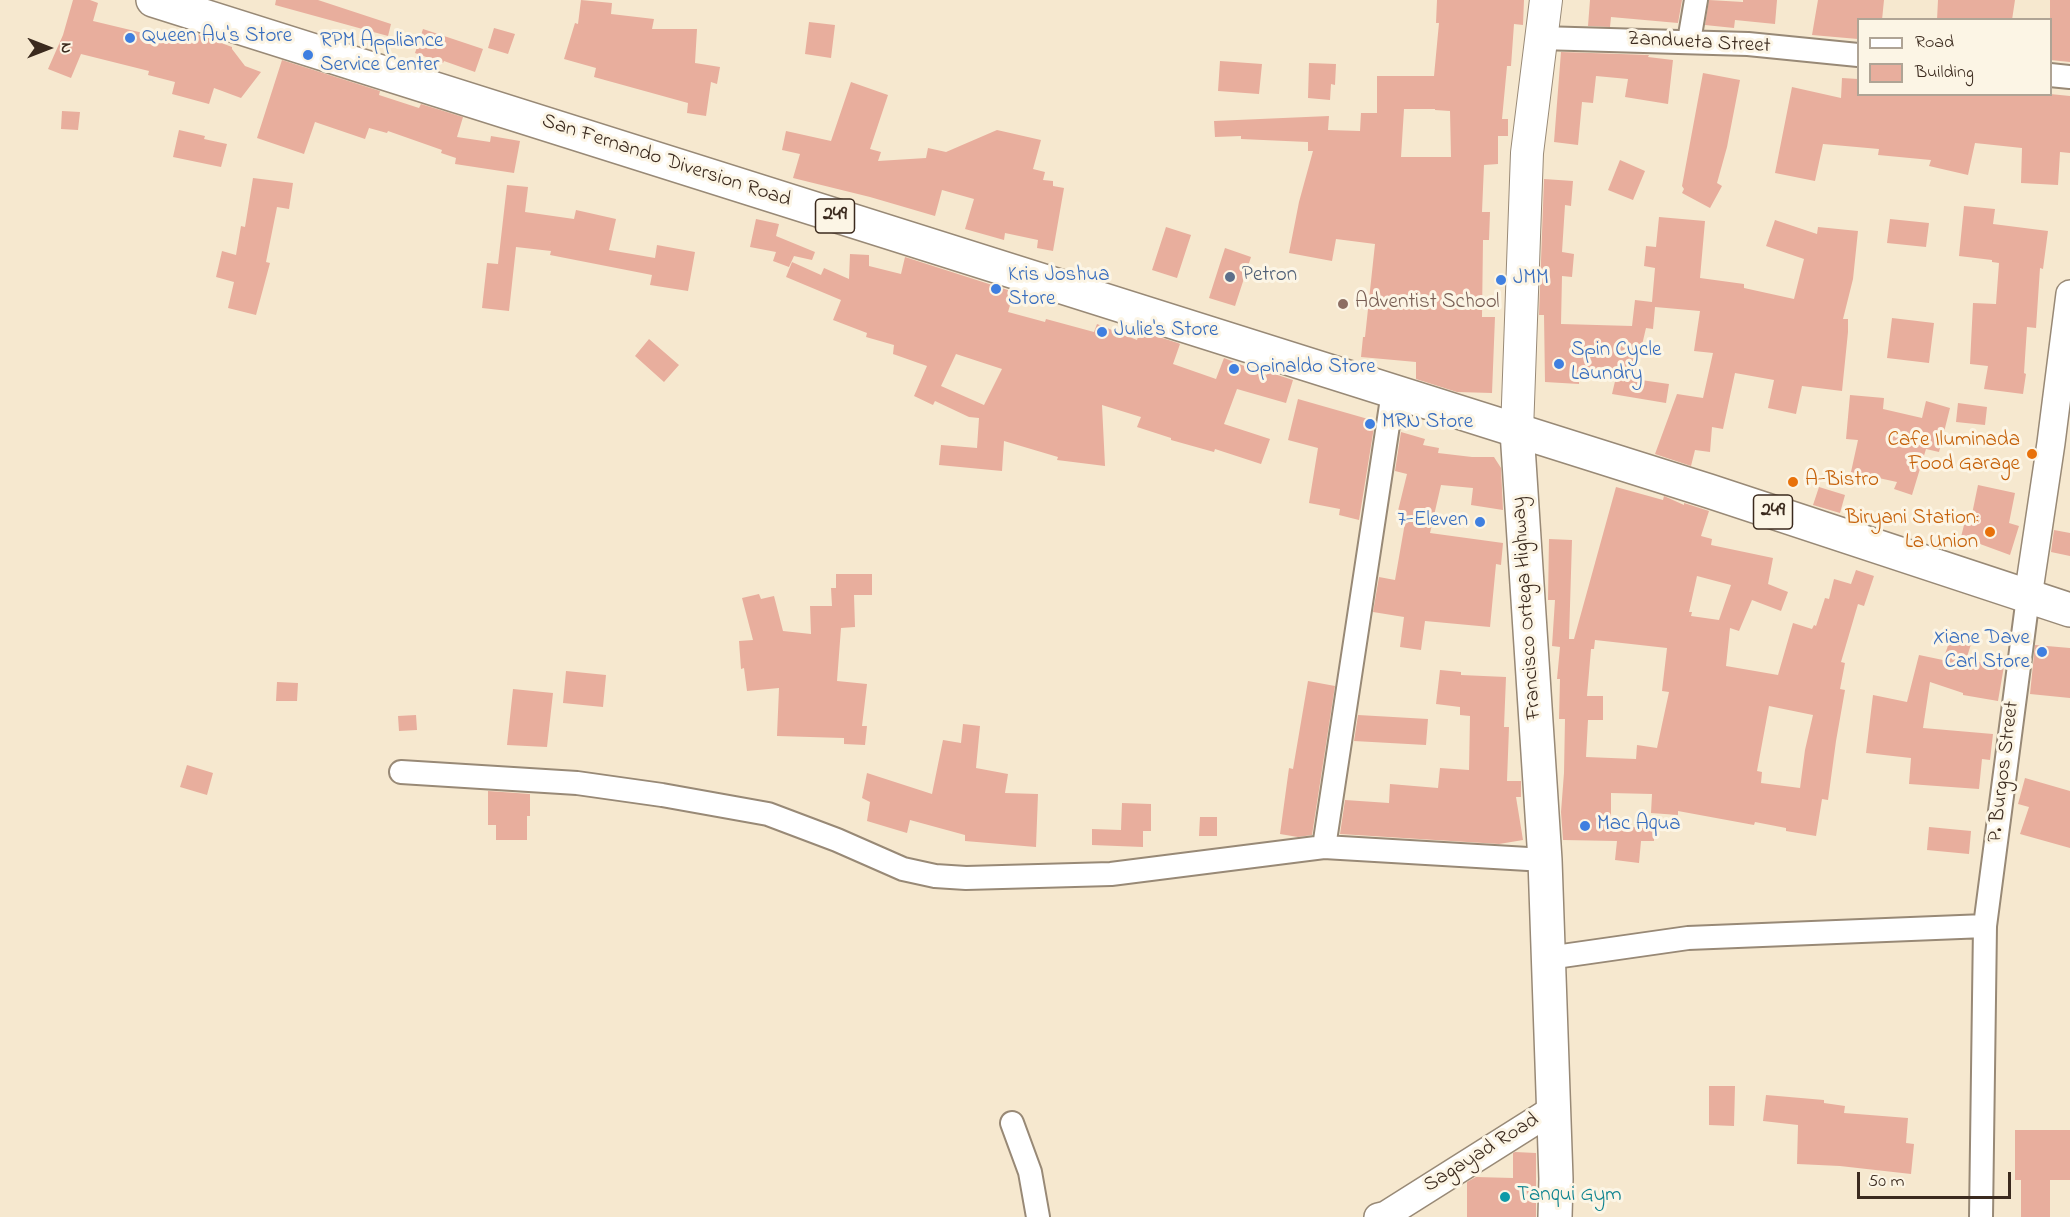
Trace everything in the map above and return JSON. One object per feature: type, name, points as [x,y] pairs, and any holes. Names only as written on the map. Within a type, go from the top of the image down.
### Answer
[{"type":"main road","name":"San Fernando Diversion Road","points":[[153,0],[1709,491],[2070,610]]},
{"type":"main road","name":"Francisco Ortega Highway","points":[[1546,0],[1527,153],[1517,431],[1545,860],[1556,1179],[1555,1217]]},
{"type":"street","points":[[1689,41],[1696,0]]},
{"type":"street","name":"Zandueta Street","points":[[1540,38],[1748,44],[1857,55]]},
{"type":"street","points":[[2052,75],[2070,76]]},
{"type":"street","name":"P. Burgos Street","points":[[1981,1217],[1985,926],[2070,294]]},
{"type":"street","points":[[1324,847],[1393,392]]},
{"type":"street","points":[[401,772],[577,783],[768,814],[837,840],[903,869],[935,876],[966,878],[1111,874],[1324,847],[1545,860]]},
{"type":"street","points":[[1548,958],[1688,938],[1985,926]]},
{"type":"street","name":"Sagayad Road","points":[[1378,1217],[1386,1215],[1554,1109]]},
{"type":"street","points":[[1012,1123],[1030,1172],[1038,1217]]},
{"type":"building","points":[[73,0],[90,0],[98,3],[93,21],[189,44],[192,32],[232,47],[245,66],[261,72],[241,98],[214,88],[209,104],[172,94],[175,82],[148,75],[149,71],[81,54],[71,78],[48,69],[63,35]]},
{"type":"building","points":[[276,0],[318,0],[391,24],[388,36],[275,5]]},
{"type":"building","points":[[581,0],[612,3],[611,14],[654,19],[652,29],[697,29],[695,63],[720,67],[717,84],[711,82],[706,116],[687,113],[688,103],[594,77],[596,68],[564,59],[575,23],[578,24]]},
{"type":"building","points":[[1437,0],[1524,0],[1523,25],[1514,24],[1511,66],[1507,66],[1502,119],[1508,119],[1508,136],[1498,136],[1498,164],[1484,165],[1482,212],[1490,212],[1489,240],[1483,240],[1482,317],[1495,317],[1492,393],[1457,392],[1416,379],[1416,362],[1361,357],[1375,244],[1336,239],[1332,261],[1289,253],[1299,202],[1313,151],[1308,151],[1308,142],[1241,139],[1241,136],[1215,137],[1214,121],[1329,116],[1328,130],[1360,131],[1361,113],[1377,113],[1377,76],[1434,76],[1439,23],[1436,23]],"holes":[[[1404,109],[1450,111],[1451,157],[1401,157]]]},
{"type":"building","points":[[1590,0],[1682,0],[1678,23],[1611,17],[1610,27],[1588,26]]},
{"type":"building","points":[[1709,0],[1743,2],[1743,0],[1777,0],[1775,24],[1735,20],[1734,28],[1705,25]]},
{"type":"building","points":[[1818,0],[1884,0],[1882,18],[1857,18],[1857,39],[1812,35]]},
{"type":"building","points":[[1938,0],[2015,0],[2012,18],[1937,18]]},
{"type":"building","points":[[2050,0],[2070,0],[2070,62],[2052,60],[2052,18],[2050,18]]},
{"type":"building","points":[[809,22],[835,25],[831,58],[805,54]]},
{"type":"building","points":[[494,28],[515,34],[508,54],[488,48]]},
{"type":"building","points":[[423,29],[483,49],[475,72],[415,53]]},
{"type":"building","points":[[1561,52],[1649,55],[1648,57],[1673,60],[1668,104],[1625,97],[1628,79],[1596,76],[1593,103],[1582,102],[1578,145],[1554,142]]},
{"type":"building","points":[[282,60],[380,91],[379,95],[419,108],[421,104],[463,117],[457,137],[490,142],[491,136],[520,141],[514,173],[455,164],[456,158],[441,153],[442,150],[388,131],[387,133],[369,128],[365,139],[315,122],[304,154],[257,138]]},
{"type":"building","points":[[1220,61],[1262,64],[1259,94],[1218,91]]},
{"type":"building","points":[[1309,63],[1336,64],[1335,85],[1331,84],[1330,100],[1308,98]]},
{"type":"building","points":[[1703,73],[1740,80],[1727,147],[1717,183],[1722,186],[1710,208],[1682,193]]},
{"type":"building","points":[[1842,78],[1857,79],[1857,96],[2070,96],[2070,153],[2060,152],[2058,185],[2021,183],[2022,148],[1975,143],[1968,175],[1929,166],[1931,160],[1878,155],[1879,149],[1823,144],[1815,181],[1775,173],[1792,87],[1841,98]]},
{"type":"building","points":[[851,82],[888,95],[870,149],[881,152],[878,161],[926,158],[928,148],[946,152],[997,130],[1041,140],[1033,169],[1045,172],[1043,180],[1053,181],[1053,186],[1064,188],[1053,251],[1037,248],[1038,240],[1005,233],[1004,240],[965,229],[974,199],[942,190],[935,216],[793,178],[800,154],[782,150],[786,131],[831,141]]},
{"type":"building","points":[[62,111],[80,112],[78,130],[61,129]]},
{"type":"building","points":[[179,130],[227,144],[221,167],[173,157]]},
{"type":"building","points":[[1620,160],[1645,171],[1633,200],[1608,190]]},
{"type":"building","points":[[253,178],[293,183],[289,209],[277,207],[266,262],[270,263],[256,315],[228,308],[234,282],[216,277],[222,251],[236,255],[241,226],[245,227]]},
{"type":"building","points":[[1544,179],[1573,181],[1571,206],[1565,205],[1562,252],[1574,254],[1572,277],[1562,276],[1561,324],[1632,326],[1635,300],[1652,302],[1655,268],[1644,266],[1646,246],[1656,247],[1659,217],[1705,221],[1700,278],[1744,284],[1744,288],[1794,299],[1804,259],[1766,246],[1775,220],[1817,234],[1818,227],[1858,231],[1853,279],[1843,319],[1848,319],[1848,332],[1842,391],[1802,386],[1796,414],[1768,408],[1774,380],[1735,373],[1723,429],[1712,427],[1710,452],[1695,450],[1691,466],[1655,454],[1677,394],[1703,398],[1713,353],[1694,351],[1700,311],[1655,307],[1653,329],[1646,328],[1634,379],[1669,384],[1666,403],[1612,394],[1617,373],[1579,373],[1579,384],[1545,382],[1544,315],[1539,315]]},
{"type":"building","points":[[507,185],[528,187],[525,212],[574,219],[576,210],[616,219],[609,250],[655,258],[657,245],[695,252],[688,291],[650,285],[652,275],[550,255],[551,251],[516,247],[509,311],[482,308],[487,263],[498,264]]},
{"type":"building","points":[[1964,206],[1995,209],[1993,224],[2048,231],[2043,269],[2040,268],[2036,328],[2027,327],[2024,373],[2026,374],[2023,394],[1984,389],[1988,366],[1970,364],[1973,303],[1996,304],[1999,263],[1959,256]]},
{"type":"building","points":[[756,219],[779,224],[776,236],[815,252],[812,260],[794,256],[789,267],[773,261],[776,252],[750,247]]},
{"type":"building","points":[[1890,219],[1929,223],[1926,247],[1887,243]]},
{"type":"building","points":[[1166,227],[1191,235],[1177,278],[1152,270]]},
{"type":"building","name":"Petron","points":[[1225,248],[1251,257],[1235,306],[1209,298]]},
{"type":"building","points":[[850,254],[869,255],[869,266],[901,274],[905,257],[1014,292],[1008,312],[1094,332],[1097,324],[1137,340],[1140,331],[1178,343],[1180,344],[1173,364],[1216,379],[1224,358],[1267,375],[1268,372],[1293,380],[1286,403],[1237,389],[1224,424],[1270,439],[1261,464],[1215,449],[1214,452],[1171,440],[1171,438],[1137,427],[1141,417],[1102,405],[1105,466],[1057,460],[1058,457],[1004,441],[1002,471],[939,465],[941,445],[977,448],[979,418],[969,417],[935,401],[933,405],[914,396],[927,366],[893,354],[894,345],[866,337],[867,333],[833,320],[841,300],[786,277],[792,262],[821,275],[824,268],[849,279]],"holes":[[[956,354],[1002,369],[984,405],[941,386]]]},
{"type":"building","points":[[1892,318],[1934,323],[1929,363],[1887,358]]},
{"type":"building","points":[[649,339],[679,365],[664,382],[635,356]]},
{"type":"building","points":[[1850,395],[1884,398],[1883,409],[1922,418],[1926,401],[1950,408],[1939,452],[1926,449],[1912,495],[1894,489],[1897,482],[1851,472],[1858,440],[1846,439]]},
{"type":"building","points":[[1298,399],[1375,421],[1359,520],[1339,515],[1340,509],[1309,503],[1318,448],[1288,440]]},
{"type":"building","points":[[1958,403],[1987,407],[1985,425],[1956,422]]},
{"type":"building","points":[[1401,432],[1425,439],[1423,445],[1439,448],[1438,453],[1494,457],[1501,468],[1503,510],[1471,505],[1473,488],[1441,485],[1430,533],[1503,543],[1501,565],[1496,564],[1490,627],[1425,621],[1421,650],[1400,647],[1404,617],[1373,612],[1379,577],[1395,580],[1406,517],[1397,515],[1407,474],[1395,471]]},
{"type":"building","points":[[1978,485],[2015,493],[2009,523],[2019,526],[2010,555],[1961,537],[1967,513],[1972,514]]},
{"type":"building","points":[[1616,487],[1663,500],[1664,496],[1684,505],[1684,503],[1709,511],[1701,536],[1712,539],[1711,545],[1773,558],[1768,584],[1788,592],[1781,611],[1752,600],[1739,631],[1730,628],[1726,666],[1778,675],[1793,623],[1812,629],[1814,625],[1816,626],[1825,598],[1829,599],[1834,579],[1851,584],[1856,570],[1874,576],[1864,606],[1858,604],[1841,662],[1845,663],[1840,689],[1845,690],[1828,800],[1822,799],[1816,836],[1786,831],[1786,828],[1755,822],[1754,825],[1678,811],[1678,815],[1651,813],[1652,794],[1611,793],[1611,825],[1654,829],[1654,841],[1641,841],[1639,863],[1615,860],[1617,841],[1563,840],[1561,812],[1565,719],[1559,719],[1560,679],[1557,679],[1560,647],[1552,646],[1555,600],[1548,600],[1549,539],[1572,540],[1569,639],[1574,639]],"holes":[[[1697,576],[1731,585],[1719,620],[1691,616],[1692,612],[1689,612]],[[1595,640],[1667,648],[1662,691],[1669,692],[1657,748],[1637,745],[1636,759],[1586,757],[1588,720],[1603,720],[1603,696],[1587,696],[1591,649],[1594,649]],[[1769,706],[1813,715],[1800,788],[1761,783],[1762,772],[1757,771]]]},
{"type":"building","points":[[1819,487],[1845,495],[1840,513],[1813,505]]},
{"type":"building","points":[[2054,530],[2070,533],[2070,556],[2051,552]]},
{"type":"building","points":[[836,574],[872,574],[872,595],[854,595],[855,627],[841,628],[837,681],[867,684],[862,726],[867,726],[865,745],[844,744],[844,738],[777,736],[779,688],[747,691],[744,668],[741,669],[739,641],[753,640],[742,598],[759,594],[761,599],[774,596],[783,631],[811,634],[810,606],[832,606],[831,588],[836,588]]},
{"type":"building","points":[[1952,634],[1972,641],[1966,660],[2004,666],[1998,701],[1963,695],[1963,693],[1930,682],[1923,728],[1993,734],[1990,760],[1982,759],[1979,789],[1909,784],[1911,758],[1866,753],[1873,695],[1907,702],[1919,655],[1943,660]]},
{"type":"building","points":[[2035,645],[2070,648],[2070,698],[2030,694]]},
{"type":"building","points":[[1440,670],[1461,672],[1461,675],[1506,677],[1504,727],[1509,727],[1507,781],[1521,781],[1521,797],[1516,797],[1523,840],[1499,844],[1340,834],[1345,800],[1389,803],[1390,784],[1438,788],[1440,768],[1469,770],[1470,716],[1460,715],[1460,707],[1436,704]]},
{"type":"building","points":[[566,671],[606,675],[603,707],[563,703]]},
{"type":"building","points":[[1308,681],[1335,686],[1312,835],[1298,837],[1280,834],[1289,768],[1293,769]]},
{"type":"building","points":[[277,682],[298,683],[297,701],[276,701]]},
{"type":"building","points":[[513,689],[553,693],[547,747],[507,745]]},
{"type":"building","points":[[416,715],[417,730],[399,731],[398,716]]},
{"type":"building","points":[[1358,715],[1428,719],[1426,745],[1354,741]]},
{"type":"building","points":[[963,724],[980,726],[976,768],[1008,774],[1005,793],[1038,794],[1036,847],[965,841],[965,835],[910,820],[907,833],[867,821],[870,802],[862,798],[867,773],[932,794],[943,740],[961,743]]},
{"type":"building","points":[[187,765],[213,773],[207,795],[180,787]]},
{"type":"building","points":[[2025,778],[2070,791],[2070,848],[2020,834],[2029,807],[2018,804]]},
{"type":"building","points":[[488,791],[530,794],[527,840],[496,840],[496,825],[488,825]]},
{"type":"building","points":[[1122,803],[1151,804],[1151,831],[1143,831],[1143,847],[1092,845],[1092,829],[1121,830]]},
{"type":"building","points":[[1200,817],[1217,817],[1217,836],[1199,836]]},
{"type":"building","points":[[1929,827],[1971,831],[1969,854],[1927,850]]},
{"type":"building","points":[[1709,1086],[1735,1086],[1734,1126],[1709,1125]]},
{"type":"building","points":[[1766,1095],[1824,1100],[1824,1103],[1845,1106],[1844,1113],[1908,1118],[1906,1143],[1914,1144],[1911,1174],[1797,1164],[1798,1125],[1763,1121]]},
{"type":"building","points":[[2015,1130],[2070,1130],[2070,1180],[2050,1180],[2050,1217],[2021,1217],[2021,1180],[2015,1180]]},
{"type":"building","name":"Tanqui Gym","points":[[1513,1153],[1536,1153],[1536,1217],[1467,1217],[1467,1182],[1476,1177],[1513,1178]]},
{"type":"place","name":"Queen Au's Store","points":[[130,38]]},
{"type":"place","name":"RPM Appliance Service Center","points":[[308,55]]},
{"type":"place","name":"Petron","points":[[1230,277]]},
{"type":"place","name":"JMM","points":[[1501,280]]},
{"type":"place","name":"Kris Joshua Store","points":[[996,289]]},
{"type":"place","name":"Adventist School","points":[[1343,304]]},
{"type":"place","name":"Julie's Store","points":[[1102,332]]},
{"type":"place","name":"Spin Cycle Laundry","points":[[1559,364]]},
{"type":"place","name":"Opinaldo Store","points":[[1234,369]]},
{"type":"place","name":"MRN Store","points":[[1370,424]]},
{"type":"place","name":"Cafe Iluminada Food Garage","points":[[2032,454]]},
{"type":"place","name":"A-Bistro","points":[[1793,482]]},
{"type":"place","name":"7-Eleven","points":[[1480,522]]},
{"type":"place","name":"Biryani Station: La Union","points":[[1990,532]]},
{"type":"place","name":"Xiane Dave Carl Store","points":[[2042,652]]},
{"type":"place","name":"Mac Aqua","points":[[1585,826]]},
{"type":"place","name":"Tanqui Gym","points":[[1505,1197]]}]
